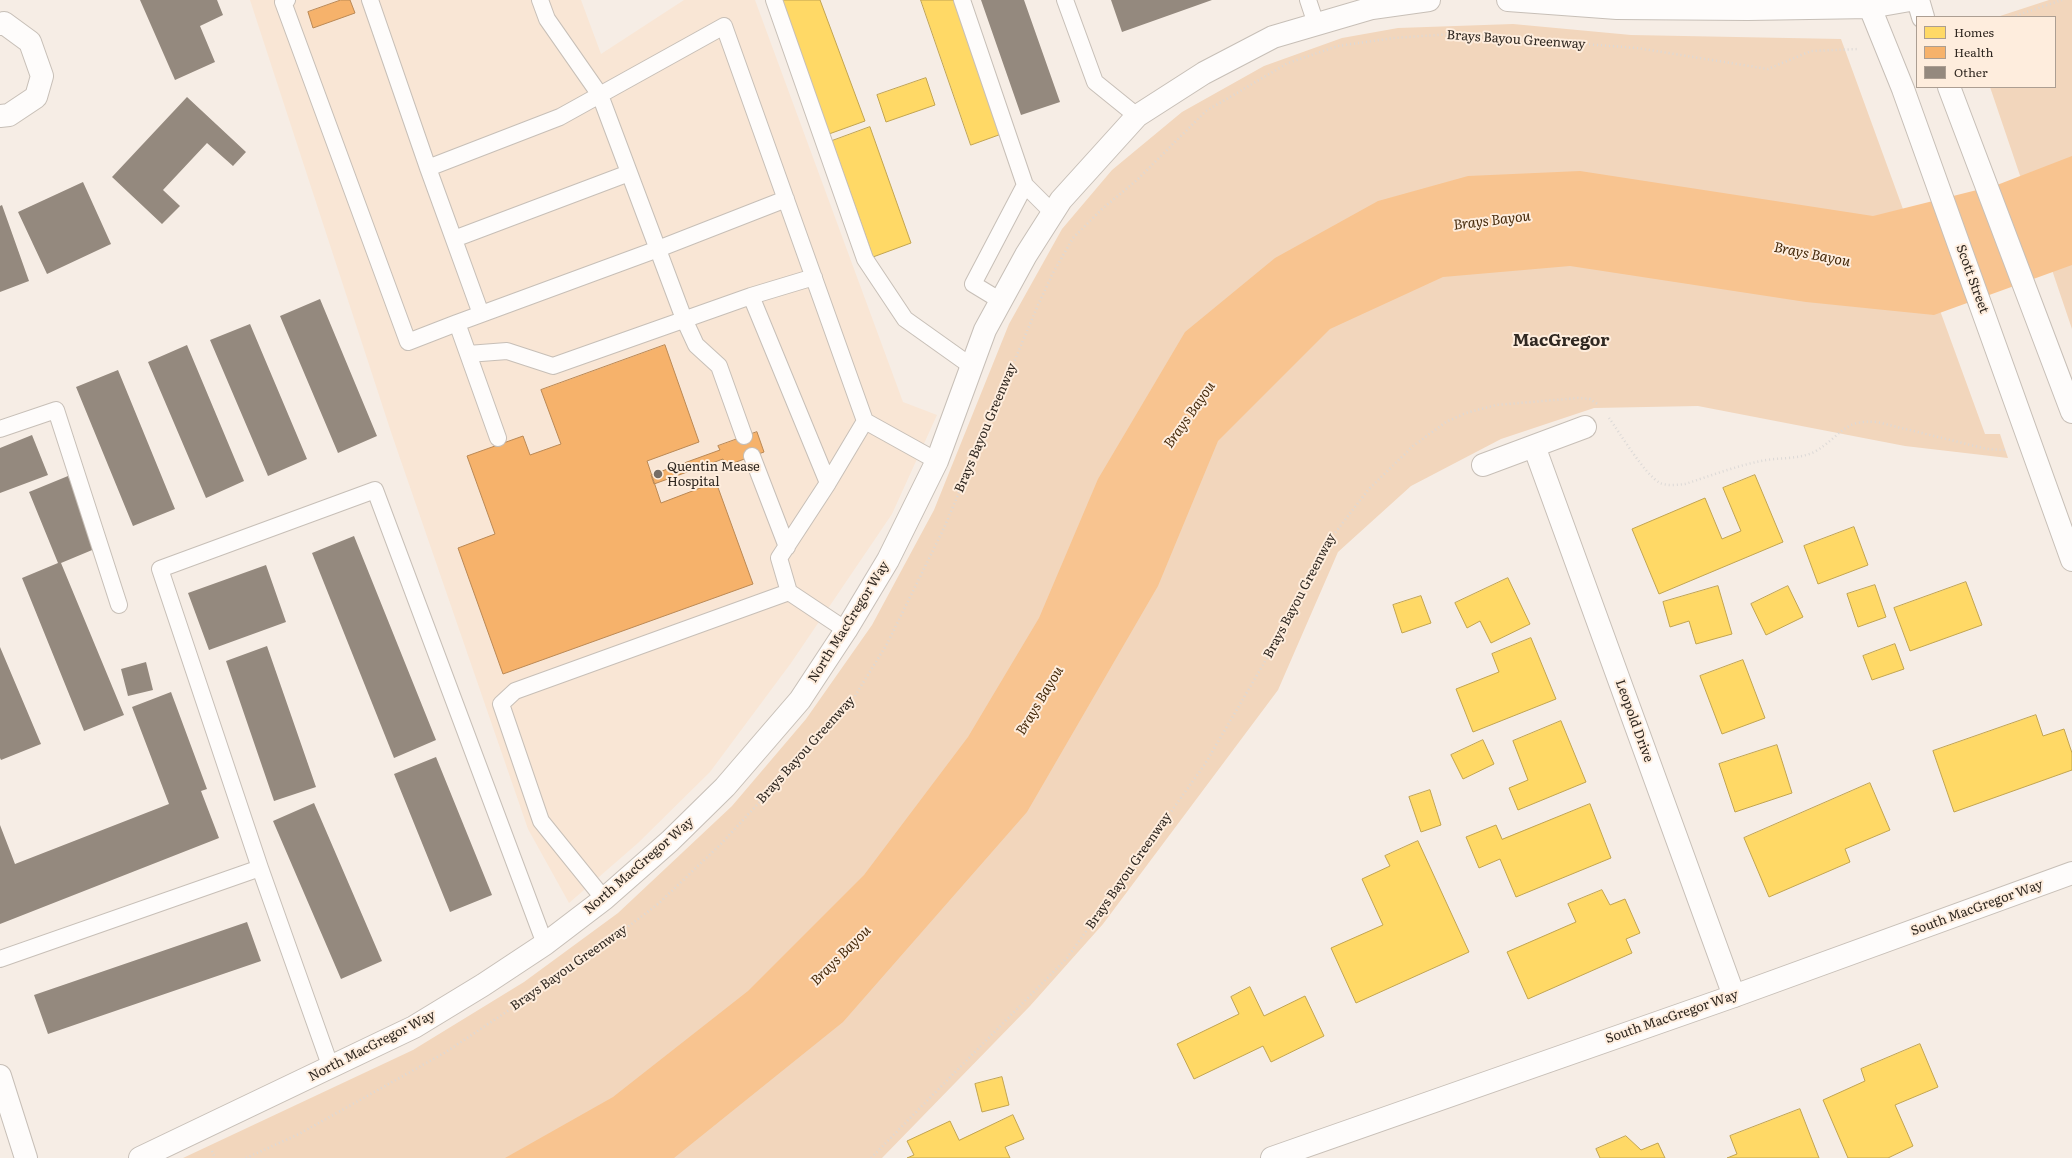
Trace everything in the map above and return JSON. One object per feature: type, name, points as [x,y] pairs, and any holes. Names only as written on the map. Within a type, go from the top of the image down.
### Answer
[{"type":"main road","name":"North MacGregor Way","points":[[140,1158],[414,1027],[483,985],[545,944],[604,899],[670,842],[725,787],[800,700],[846,630],[888,560],[937,461],[985,330],[1026,255],[1061,200],[1137,116],[1204,73],[1273,37],[1372,8],[1429,0]]},
{"type":"main road","points":[[1508,0],[1617,4],[1868,4],[1910,0]]},
{"type":"main road","points":[[1918,0],[1923,16]]},
{"type":"main road","name":"Scott Street","points":[[1868,4],[1903,89],[2025,424],[2066,524],[2072,560]]},
{"type":"main road","points":[[0,24],[4,23],[30,42],[42,76],[36,98],[9,116],[0,116]]},
{"type":"main road","points":[[1950,88],[2071,410]]},
{"type":"main road","points":[[1483,465],[1585,427]]},
{"type":"main road","name":"Leopold Drive","points":[[1534,446],[1734,996]]},
{"type":"main road","name":"South MacGregor Way","points":[[1272,1158],[1734,996],[2072,874]]},
{"type":"main road","points":[[0,1076],[26,1158]]},
{"type":"lane","points":[[287,0],[283,2],[408,342],[658,249],[786,199]]},
{"type":"lane","points":[[370,0],[428,168],[482,314]]},
{"type":"lane","points":[[540,0],[547,19],[600,95],[684,319],[696,345],[719,366],[744,436]]},
{"type":"lane","points":[[774,0],[865,259],[905,319],[971,366]]},
{"type":"lane","points":[[962,0],[1025,185],[1053,213]]},
{"type":"lane","points":[[1065,0],[1095,82],[1137,116]]},
{"type":"lane","points":[[1308,0],[1316,24]]},
{"type":"lane","points":[[428,168],[560,117],[724,26],[865,420],[937,461]]},
{"type":"lane","points":[[454,239],[629,173]]},
{"type":"lane","points":[[1001,300],[974,284],[1025,185]]},
{"type":"lane","points":[[468,354],[507,351],[553,366],[751,296],[814,277]]},
{"type":"lane","points":[[751,296],[828,483]]},
{"type":"lane","points":[[457,323],[498,438]]},
{"type":"lane","points":[[0,429],[56,410],[119,605]]},
{"type":"lane","points":[[846,630],[789,592],[779,558],[828,483],[865,420]]},
{"type":"lane","points":[[752,456],[787,547]]},
{"type":"lane","points":[[331,1068],[260,868],[160,569],[375,490],[545,944]]},
{"type":"lane","points":[[604,899],[541,821],[502,704],[515,691],[789,592]]},
{"type":"lane","points":[[0,959],[260,868]]},
{"type":"path","points":[[2015,16],[2062,0]]},
{"type":"path","name":"Brays Bayou Greenway","points":[[246,1158],[299,1134],[446,1052],[580,963],[658,904],[720,845],[850,704],[887,644],[944,528],[1052,272],[1073,238],[1102,209],[1137,180],[1206,111],[1288,63],[1338,46],[1393,38],[1453,34],[1637,48],[1768,69],[1811,51],[1861,49]]},
{"type":"path","name":"Brays Bayou Greenway","points":[[871,1158],[1067,958],[1205,764],[1267,658],[1324,546],[1368,490],[1413,446],[1446,422],[1466,414],[1496,405],[1578,398],[1590,399],[1599,404],[1603,409]]},
{"type":"path","points":[[1607,414],[1650,475],[1660,483],[1672,485],[1685,484],[1761,461],[1802,456],[1815,451],[1853,423],[1862,420],[1877,422],[1987,449],[2009,450]]},
{"type":"shaded area","name":"Quentin Mease Hospital","points":[[250,0],[581,0],[601,54],[684,0],[755,0],[903,402],[937,415],[892,514],[791,663],[710,772],[638,843],[569,903],[528,829],[392,435]]},
{"type":"shaded area","points":[[2049,0],[2072,0],[2072,329],[1990,88],[2056,88],[2056,16],[2000,16]]},
{"type":"shaded area","points":[[1513,24],[1631,35],[1841,39],[1985,434],[2000,434],[2008,458],[1905,446],[1698,406],[1594,408],[1501,439],[1411,486],[1338,552],[1278,690],[1103,924],[1030,1006],[882,1158],[183,1158],[413,1050],[524,982],[618,913],[732,806],[806,719],[872,625],[934,510],[1009,324],[1062,229],[1112,170],[1182,112],[1264,66],[1342,38],[1398,28]]},
{"type":"water","name":"Brays Bayou","points":[[2072,156],[2072,265],[1934,315],[1806,302],[1570,266],[1443,277],[1330,329],[1218,441],[1158,586],[1027,812],[843,1022],[674,1158],[505,1158],[613,1097],[748,991],[864,875],[968,737],[1039,618],[1098,479],[1185,332],[1275,258],[1378,201],[1468,176],[1580,171],[1873,216],[1997,185]]},
{"type":"building: Homes","points":[[780,0],[820,0],[865,121],[829,134]]},
{"type":"building: Homes","points":[[921,0],[962,0],[1007,132],[971,145]]},
{"type":"building: Homes","points":[[926,78],[935,105],[886,122],[877,95]]},
{"type":"building: Homes","points":[[870,127],[911,243],[873,257],[832,141]]},
{"type":"building: Homes","points":[[1755,475],[1783,542],[1659,594],[1632,529],[1705,498],[1722,539],[1741,531],[1723,488]]},
{"type":"building: Homes","points":[[1854,527],[1868,565],[1818,584],[1804,546]]},
{"type":"building: Homes","points":[[1508,578],[1530,624],[1491,643],[1480,621],[1467,628],[1455,603]]},
{"type":"building: Homes","points":[[1966,582],[1982,625],[1910,651],[1894,608]]},
{"type":"building: Homes","points":[[1875,585],[1886,617],[1858,627],[1847,594]]},
{"type":"building: Homes","points":[[1718,586],[1732,634],[1696,644],[1689,621],[1670,627],[1663,602]]},
{"type":"building: Homes","points":[[1788,586],[1803,617],[1766,635],[1751,604]]},
{"type":"building: Homes","points":[[1421,596],[1431,623],[1402,633],[1393,605]]},
{"type":"building: Homes","points":[[1531,638],[1556,699],[1473,732],[1456,689],[1499,672],[1492,654]]},
{"type":"building: Homes","points":[[1895,644],[1904,669],[1872,680],[1863,656]]},
{"type":"building: Homes","points":[[1743,660],[1765,718],[1722,734],[1700,676]]},
{"type":"building: Homes","points":[[2036,715],[2043,736],[2064,729],[2072,753],[2072,770],[1954,812],[1933,751]]},
{"type":"building: Homes","points":[[1561,721],[1586,782],[1518,810],[1509,788],[1528,780],[1513,741]]},
{"type":"building: Homes","points":[[1483,740],[1494,764],[1463,779],[1451,755]]},
{"type":"building: Homes","points":[[1777,745],[1792,793],[1735,812],[1719,764]]},
{"type":"building: Homes","points":[[1870,783],[1890,830],[1845,849],[1850,862],[1769,897],[1744,838]]},
{"type":"building: Homes","points":[[1430,790],[1441,825],[1421,832],[1409,797]]},
{"type":"building: Homes","points":[[1590,804],[1611,858],[1516,897],[1500,859],[1479,868],[1466,837],[1496,825],[1502,839]]},
{"type":"building: Homes","points":[[1418,841],[1469,952],[1356,1003],[1331,948],[1383,925],[1362,879],[1390,866],[1385,856]]},
{"type":"building: Homes","points":[[1602,890],[1610,905],[1625,899],[1640,933],[1626,939],[1632,953],[1528,999],[1507,952],[1576,922],[1568,904]]},
{"type":"building: Homes","points":[[1250,987],[1264,1016],[1305,996],[1324,1036],[1271,1062],[1263,1046],[1194,1079],[1177,1044],[1239,1014],[1231,997]]},
{"type":"building: Homes","points":[[1920,1044],[1938,1087],[1895,1105],[1913,1146],[1888,1158],[1848,1158],[1823,1100],[1865,1081],[1861,1069]]},
{"type":"building: Homes","points":[[1002,1077],[1009,1105],[982,1112],[975,1084]]},
{"type":"building: Homes","points":[[1800,1109],[1819,1158],[1727,1158],[1737,1154],[1730,1136]]},
{"type":"building: Homes","points":[[1013,1115],[1024,1139],[1005,1147],[1010,1158],[907,1158],[914,1155],[907,1141],[950,1121],[959,1140]]},
{"type":"building: Homes","points":[[1626,1136],[1641,1150],[1658,1143],[1665,1158],[1600,1158],[1596,1149]]},
{"type":"building: Health","points":[[341,0],[350,0],[355,13],[313,28],[308,12]]},
{"type":"building: Health","points":[[665,345],[699,442],[647,461],[661,503],[716,482],[753,584],[503,674],[458,548],[495,534],[467,456],[523,436],[530,455],[561,444],[541,390]]},
{"type":"building: Health","points":[[757,432],[764,452],[725,466],[723,459],[654,484],[651,475],[720,450],[718,446]]},
{"type":"building: Other","points":[[140,0],[217,0],[223,15],[200,26],[215,62],[175,80]]},
{"type":"building: Other","points":[[981,0],[1024,0],[1060,102],[1021,115]]},
{"type":"building: Other","points":[[1111,0],[1212,0],[1122,32]]},
{"type":"building: Other","points":[[187,97],[246,152],[233,166],[207,143],[163,190],[180,206],[162,224],[112,177]]},
{"type":"building: Other","points":[[83,182],[111,244],[47,274],[18,212]]},
{"type":"building: Other","points":[[2,205],[29,281],[0,292],[0,206]]},
{"type":"building: Other","points":[[320,299],[377,436],[338,453],[280,316]]},
{"type":"building: Other","points":[[250,324],[307,459],[268,476],[210,340]]},
{"type":"building: Other","points":[[187,345],[244,481],[206,498],[148,362]]},
{"type":"building: Other","points":[[118,370],[175,509],[133,526],[76,387]]},
{"type":"building: Other","points":[[32,435],[48,475],[0,493],[0,448]]},
{"type":"building: Other","points":[[68,476],[97,548],[61,563],[124,715],[84,731],[22,578],[58,563],[29,492]]},
{"type":"building: Other","points":[[354,536],[436,740],[394,758],[312,553]]},
{"type":"building: Other","points":[[266,565],[286,622],[209,650],[188,593]]},
{"type":"building: Other","points":[[267,646],[316,787],[274,801],[226,661]]},
{"type":"building: Other","points":[[0,647],[41,744],[1,760],[0,758]]},
{"type":"building: Other","points":[[146,662],[153,690],[128,696],[121,669]]},
{"type":"building: Other","points":[[171,692],[207,789],[201,791],[219,838],[0,924],[0,825],[15,864],[169,804],[132,707]]},
{"type":"building: Other","points":[[436,757],[492,895],[450,912],[394,774]]},
{"type":"building: Other","points":[[314,803],[382,961],[341,979],[273,821]]},
{"type":"building: Other","points":[[247,922],[261,961],[48,1034],[34,995]]},
{"type":"place","name":"Quentin Mease Hospital","points":[[658,474]]},
{"type":"district","name":"MacGregor","points":[[1561,341]]}]
